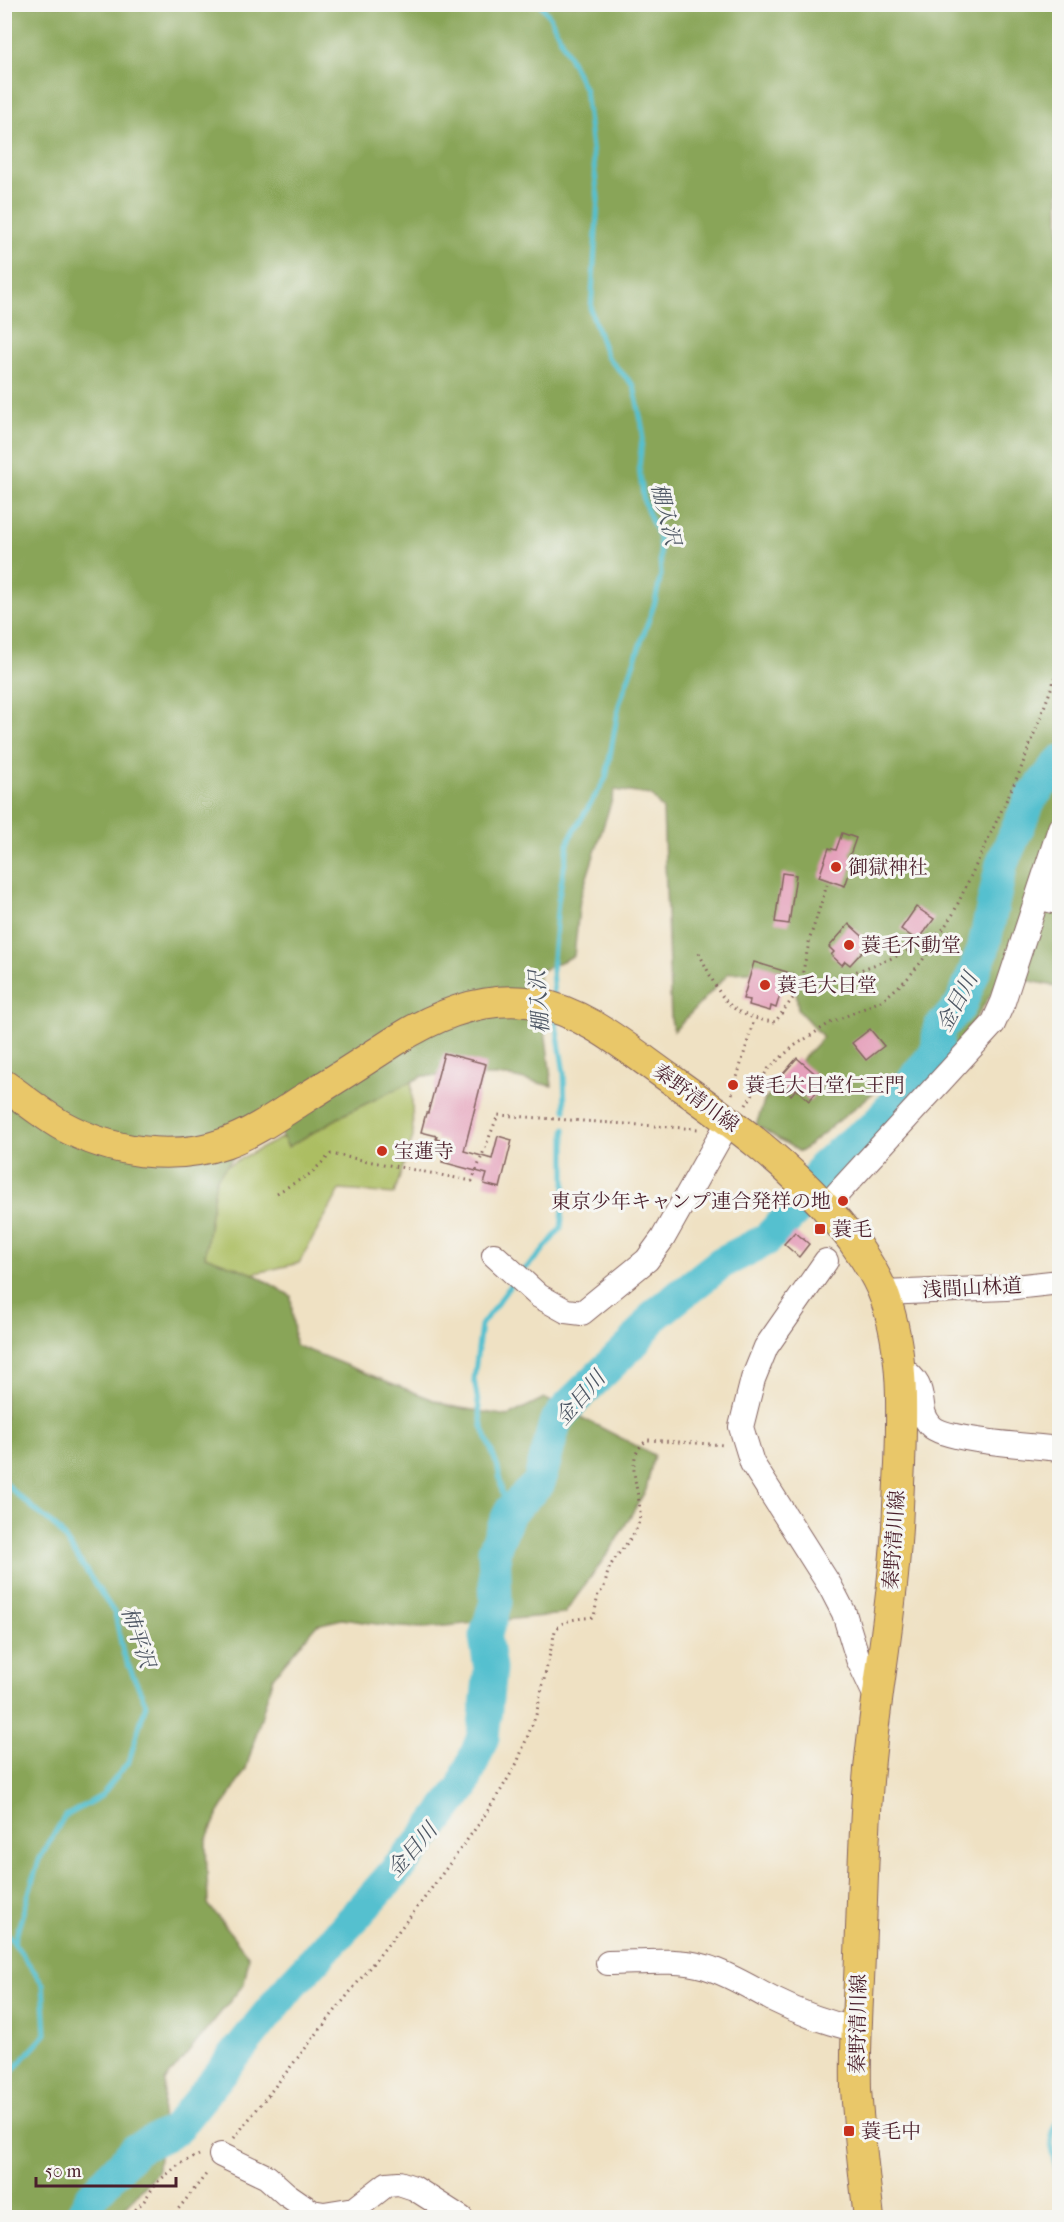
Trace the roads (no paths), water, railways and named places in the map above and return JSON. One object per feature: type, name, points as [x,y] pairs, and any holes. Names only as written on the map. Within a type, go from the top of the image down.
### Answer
[{"type":"main road","name":"秦野清川線","points":[[4,1085],[62,1125],[97,1140],[129,1149],[160,1154],[190,1151],[221,1145],[254,1131],[408,1033],[436,1018],[467,1006],[516,1001],[552,1008],[585,1020],[607,1034],[730,1121],[788,1170],[820,1202],[848,1235],[883,1293],[893,1329],[899,1367],[902,1415],[895,1553],[869,1774],[861,1884],[855,2029],[857,2098],[869,2217]]},
{"type":"street","points":[[820,1202],[993,1024],[1049,900],[1059,828]]},
{"type":"street","points":[[494,1255],[539,1296],[566,1311],[582,1313],[647,1260],[663,1238],[730,1121]]},
{"type":"street","points":[[826,1261],[766,1347],[753,1379],[741,1427],[752,1463],[830,1586],[844,1614],[858,1659],[878,1701]]},
{"type":"street","name":"浅間山林道","points":[[883,1293],[1006,1288],[1059,1282]]},
{"type":"street","points":[[899,1367],[912,1375],[917,1383],[930,1426],[936,1430],[980,1440],[1059,1449]]},
{"type":"street","points":[[608,1963],[673,1963],[705,1966],[736,1979],[774,2000],[833,2024],[855,2029]]},
{"type":"street","points":[[211,2155],[267,2177],[286,2194],[312,2211],[324,2214],[356,2209],[387,2184],[399,2183],[414,2188],[461,2217]]},
{"type":"waterway","name":"棚入沢","points":[[540,4],[550,17],[585,90],[598,199],[591,311],[607,357],[634,386],[643,431],[639,468],[644,502],[659,538],[661,574],[655,602],[619,705],[606,778],[569,839],[558,902],[552,970],[554,997]]},
{"type":"waterway","name":"金目川","points":[[80,2218],[92,2196],[136,2149],[175,2130],[291,1985],[422,1841],[462,1788],[483,1737],[490,1669],[485,1637],[496,1602],[494,1550],[510,1511],[539,1483],[555,1423],[570,1404],[635,1341],[655,1315],[721,1263],[766,1240],[799,1207],[823,1167],[849,1144],[875,1126],[937,1051],[939,1029],[960,1006],[983,950],[1002,863],[1031,798],[1060,762]]},
{"type":"waterway","name":"棚入沢","points":[[555,1018],[564,1073],[565,1110]]},
{"type":"waterway","name":"棚入沢","points":[[522,1272],[561,1228],[565,1188],[565,1129]]},
{"type":"waterway","name":"棚入沢","points":[[510,1511],[502,1492],[498,1468],[482,1426],[474,1379],[481,1325],[514,1281]]},
{"type":"waterway","name":"柿平沢","points":[[4,1480],[14,1492],[59,1530],[115,1614],[123,1653],[146,1704],[129,1761],[101,1796],[64,1817],[39,1860],[14,1942]]},
{"type":"waterway","points":[[4,1929],[43,1984],[46,2034],[4,2080]]},
{"type":"waterway","points":[[1060,2117],[1055,2125],[1051,2141],[1060,2180]]},
{"type":"place","name":"御獄神社","points":[[836,867]]},
{"type":"place","name":"蓑毛不動堂","points":[[849,945]]},
{"type":"place","name":"蓑毛大日堂","points":[[765,985]]},
{"type":"place","name":"蓑毛大日堂仁王門","points":[[733,1085]]},
{"type":"place","name":"宝蓮寺","points":[[382,1151]]},
{"type":"place","name":"東京少年キャンプ連合発祥の地","points":[[843,1201]]},
{"type":"place","name":"蓑毛","points":[[820,1229]]},
{"type":"place","name":"蓑毛中","points":[[849,2131]]}]
